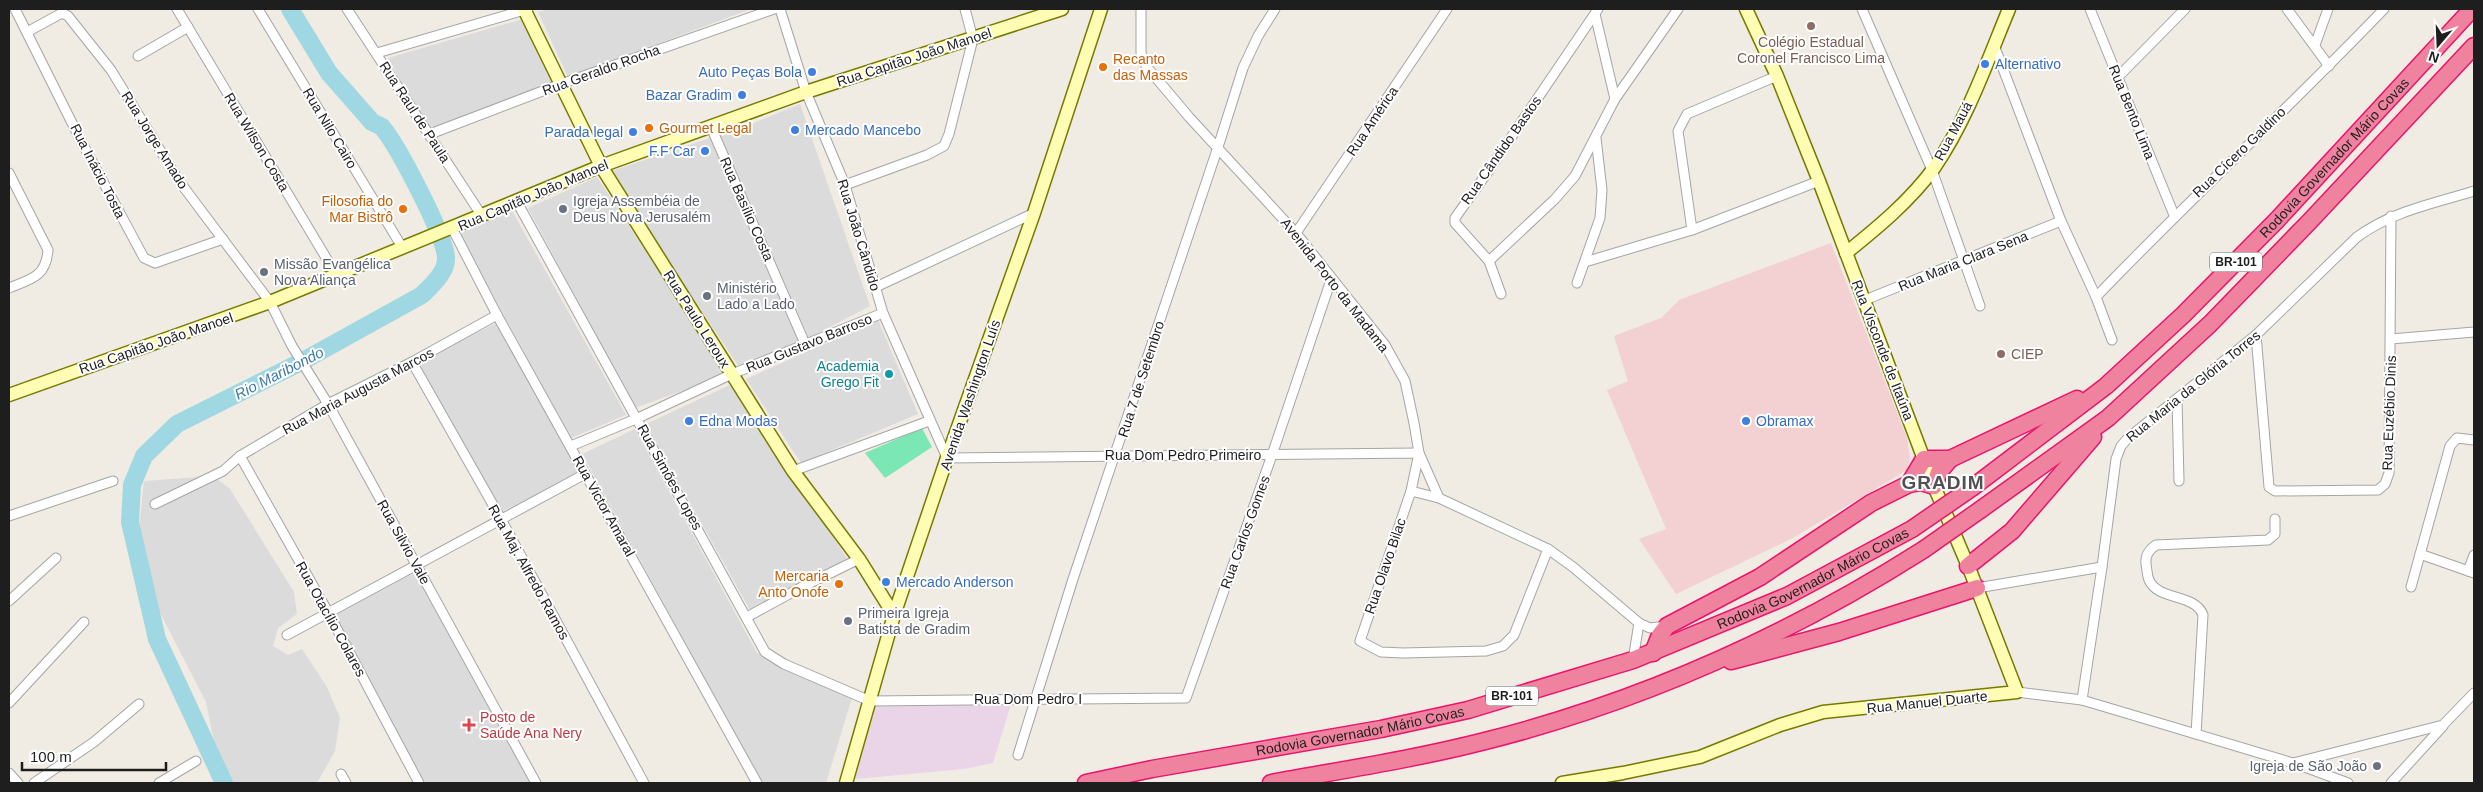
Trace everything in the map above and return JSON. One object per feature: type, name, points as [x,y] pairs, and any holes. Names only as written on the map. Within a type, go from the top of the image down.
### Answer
[{"type":"highway","name":"Rodovia Governador Mário Covas","points":[[1086,783],[1152,769],[1381,729],[1468,710],[1633,660],[1787,596],[1912,529],[1973,487],[2106,386],[2183,315],[2277,220],[2472,9]]},
{"type":"highway","name":"Rodovia Governador Mário Covas","points":[[1271,783],[1430,754],[1544,725],[1707,665],[1860,590],[1924,550],[2108,418],[2210,324],[2310,222],[2474,46]]},
{"type":"highway","points":[[1909,484],[1924,459],[1950,458],[2106,386]]},
{"type":"highway","points":[[1968,566],[2012,531],[2108,418]]},
{"type":"highway","points":[[1653,653],[1660,635],[1667,626],[1760,577],[1871,503],[1909,484],[1921,482],[1934,486],[1939,472],[1950,458]]},
{"type":"highway","points":[[1707,665],[1746,658],[1839,632],[1977,588]]},
{"type":"street","name":"Rua Inácio Tosta","points":[[15,9],[144,258],[155,263],[223,239]]},
{"type":"street","name":"Rua Wilson Costa","points":[[177,9],[337,276]]},
{"type":"street","name":"Rua Nilo Cairo","points":[[258,9],[402,247]]},
{"type":"street","name":"Rua Raul de Paula","points":[[347,9],[482,216]]},
{"type":"street","points":[[377,53],[526,9]]},
{"type":"street","name":"Rua Paulo Leroux","points":[[526,9],[600,166],[793,471],[859,559],[894,615]]},
{"type":"street","name":"Rua Geraldo Rocha","points":[[430,134],[561,84],[774,9]]},
{"type":"street","name":"Rua João Cândido","points":[[780,9],[806,92],[845,185],[883,313],[929,421],[947,458]]},
{"type":"street","points":[[845,185],[927,155],[944,146],[949,134],[974,39],[965,9]]},
{"type":"street","name":"Rua Capitão João Manoel","points":[[9,395],[270,302],[517,202],[600,166],[806,92],[1062,9]]},
{"type":"street","name":"Avenida Washington Luís","points":[[846,783],[894,615],[947,458],[1034,214],[1101,9]]},
{"type":"street","name":"Avenida Porto da Madama","points":[[1141,9],[1141,53],[1146,66],[1189,118],[1296,233],[1331,280],[1385,345],[1405,381],[1419,453],[1411,491]]},
{"type":"street","name":"Rua 7 de Setembro","points":[[1018,755],[1073,579],[1218,147],[1242,68],[1258,36],[1275,9]]},
{"type":"street","name":"Rua América","points":[[1296,233],[1448,9]]},
{"type":"street","points":[[1501,294],[1489,262],[1555,199],[1575,176],[1615,99],[1678,9]]},
{"type":"street","name":"Rua Visconde de Itaúna","points":[[1746,9],[1777,76],[1819,181],[1934,486],[1977,588],[2017,692]]},
{"type":"street","points":[[1862,9],[1932,170],[1962,260],[1980,306]]},
{"type":"street","name":"Rua Mauá","points":[[1846,253],[1899,207],[1932,170],[1947,148],[2009,9]]},
{"type":"street","name":"Rua Bento Lima","points":[[2090,9],[2174,215]]},
{"type":"street","points":[[2118,77],[2185,9]]},
{"type":"street","points":[[2287,9],[2329,66]]},
{"type":"street","points":[[2315,45],[2328,9]]},
{"type":"street","name":"Rua Cícero Galdino","points":[[2096,297],[2174,215],[2329,66],[2384,9]]},
{"type":"street","name":"Rua Cândido Bastos","points":[[1597,11],[1615,99]]},
{"type":"street","name":"Rua Cândido Bastos","points":[[1489,262],[1455,223],[1455,218],[1597,11]]},
{"type":"street","name":"Rua Jorge Amado","points":[[27,32],[62,13],[68,16],[111,70],[179,180],[270,302]]},
{"type":"street","points":[[138,56],[188,27]]},
{"type":"street","points":[[1994,45],[2061,221],[2096,297],[2112,340]]},
{"type":"street","points":[[1692,230],[1678,130],[1680,123],[1687,114],[1777,76]]},
{"type":"street","name":"Rua Basílio Costa","points":[[711,127],[806,346]]},
{"type":"street","points":[[1577,283],[1600,218],[1602,190],[1596,138]]},
{"type":"street","points":[[9,173],[48,250],[47,263],[42,272],[9,288]]},
{"type":"street","points":[[1586,262],[1692,230],[1819,181]]},
{"type":"street","name":"Rua Maria da Glória Torres","points":[[2082,700],[2116,459],[2121,446],[2176,398],[2256,335],[2357,237],[2391,216],[2474,191]]},
{"type":"street","name":"Rua Simões Lopes","points":[[517,202],[747,617],[758,643],[772,658],[870,701]]},
{"type":"street","points":[[876,287],[1034,214]]},
{"type":"street","name":"Rua Euzébio Dinis","points":[[2256,335],[2267,482],[2269,487],[2274,491],[2378,490],[2385,484],[2389,473],[2392,339],[2391,216]]},
{"type":"street","name":"Rua Maria Clara Sena","points":[[1865,300],[2061,221]]},
{"type":"street","name":"Rua Victor Amaral","points":[[442,232],[497,315],[757,783]]},
{"type":"street","name":"Rua Carlos Gomes","points":[[1186,698],[1272,455],[1331,280]]},
{"type":"street","name":"Rua Silvio Vale","points":[[270,302],[292,346],[328,404],[536,783]]},
{"type":"street","name":"Rua Gustavo Barroso","points":[[571,446],[638,418],[732,374],[806,346],[883,313]]},
{"type":"street","name":"Rua Maria Augusta Marcos","points":[[155,504],[222,471],[240,456],[328,404],[412,362],[497,315]]},
{"type":"street","points":[[2392,339],[2474,332]]},
{"type":"street","name":"Rua Maj. Alfredo Ramos","points":[[412,362],[501,519],[644,783]]},
{"type":"street","points":[[2176,398],[2179,481]]},
{"type":"street","points":[[793,471],[929,421]]},
{"type":"street","points":[[2411,587],[2450,446],[2457,438],[2474,440]]},
{"type":"street","points":[[1419,453],[1439,498]]},
{"type":"street","name":"Rua Dom Pedro Primeiro","points":[[947,458],[1419,453]]},
{"type":"street","name":"Rua Otacílio Colares","points":[[240,456],[419,783]]},
{"type":"street","points":[[287,635],[418,566],[585,474]]},
{"type":"street","points":[[9,516],[113,481]]},
{"type":"street","points":[[1411,491],[1439,498],[1548,549],[1573,567],[1639,623],[1650,628],[1667,626]]},
{"type":"street","name":"Rua Olavo Bilac","points":[[1411,491],[1360,641],[1381,652],[1403,654],[1486,651],[1503,646],[1514,635],[1548,549]]},
{"type":"street","points":[[2196,734],[2203,614],[2201,608],[2194,604],[2153,586],[2148,579],[2145,559],[2149,550],[2156,545],[2268,540],[2274,534],[2275,519]]},
{"type":"street","points":[[2420,554],[2471,572],[2474,555]]},
{"type":"street","points":[[9,601],[56,558]]},
{"type":"street","points":[[747,617],[859,559]]},
{"type":"street","points":[[1977,588],[2102,567]]},
{"type":"street","points":[[9,703],[84,622]]},
{"type":"street","points":[[1633,660],[1639,623]]},
{"type":"street","name":"Rua Manuel Duarte","points":[[1562,783],[1700,757],[1780,725],[1823,712],[2017,692],[2082,700],[2293,763],[2348,783]]},
{"type":"street","points":[[2391,783],[2474,693]]},
{"type":"street","name":"Rua Dom Pedro I","points":[[870,701],[1186,698]]},
{"type":"street","points":[[34,783],[94,742],[139,704]]},
{"type":"street","points":[[2293,763],[2444,725]]},
{"type":"street","points":[[160,783],[196,761]]},
{"type":"street","points":[[9,773],[18,783]]},
{"type":"street","points":[[341,774],[346,783]]},
{"type":"shaded area","points":[[548,9],[751,9],[568,77],[538,12]]},
{"type":"shaded area","points":[[523,19],[553,85],[429,132],[388,58]]},
{"type":"shaded area","points":[[800,104],[870,306],[809,338],[720,137]]},
{"type":"shaded area","points":[[710,138],[800,341],[739,367],[609,172]]},
{"type":"shaded area","points":[[597,177],[726,375],[635,408],[528,208]]},
{"type":"shaded area","points":[[511,209],[626,415],[571,438],[458,231]]},
{"type":"shaded area","name":"Obramax","points":[[1831,243],[1907,438],[1910,458],[1907,470],[1791,539],[1676,594],[1639,539],[1666,529],[1607,390],[1628,381],[1614,336],[1661,318],[1679,300]]},
{"type":"shaded area","points":[[878,320],[918,414],[801,463],[746,379]]},
{"type":"shaded area","points":[[497,323],[580,474],[500,512],[417,361]]},
{"type":"shaded area","points":[[734,383],[848,560],[750,610],[646,424]]},
{"type":"shaded area","points":[[635,429],[757,653],[852,698],[826,783],[762,783],[582,454]]},
{"type":"shaded area","points":[[213,476],[230,489],[294,592],[297,614],[278,628],[273,646],[288,655],[302,649],[327,687],[340,718],[335,751],[317,783],[231,783],[215,747],[206,702],[155,603],[139,529],[144,481]]},
{"type":"shaded area","points":[[418,566],[533,783],[422,783],[331,612]]},
{"type":"shaded area","points":[[1012,701],[993,763],[964,769],[855,779],[876,704]]},
{"type":"green space","points":[[922,428],[932,447],[885,478],[865,453]]},
{"type":"waterway","name":"Rio Maribondo","points":[[224,783],[157,639],[130,522],[132,485],[144,456],[177,424],[301,362],[422,295],[438,278],[446,263],[443,246],[429,211],[409,170],[389,137],[382,127],[372,122],[329,73],[290,9]]},
{"type":"place","name":"Colégio Estadual Coronel Francisco Lima","points":[[1811,26]]},
{"type":"place","name":"Alternativo","points":[[1985,64]]},
{"type":"place","name":"Recanto das Massas","points":[[1103,67]]},
{"type":"place","name":"Auto Peças Bola","points":[[812,72]]},
{"type":"place","name":"Bazar Gradim","points":[[742,95]]},
{"type":"place","name":"Gourmet Legal","points":[[649,128]]},
{"type":"place","name":"Mercado Mancebo","points":[[795,130]]},
{"type":"place","name":"Parada legal","points":[[633,132]]},
{"type":"place","name":"F.F Car","points":[[705,151]]},
{"type":"place","name":"Filosofia do Mar Bistrô","points":[[403,209]]},
{"type":"place","name":"Igreja Assembéia de Deus Nova Jerusalém","points":[[563,209]]},
{"type":"place","name":"Missão Evangélica Nova Aliança","points":[[264,272]]},
{"type":"place","name":"Ministério Lado a Lado","points":[[707,296]]},
{"type":"place","name":"CIEP","points":[[2001,354]]},
{"type":"place","name":"Academia Grego Fit","points":[[889,374]]},
{"type":"place","name":"Edna Modas","points":[[689,421]]},
{"type":"place","name":"Obramax","points":[[1746,421]]},
{"type":"place","name":"Mercado Anderson","points":[[886,582]]},
{"type":"place","name":"Mercaria Anto Onofe","points":[[839,584]]},
{"type":"place","name":"Primeira Igreja Batista de Gradim","points":[[848,621]]},
{"type":"place","name":"Posto de Saúde Ana Nery","points":[[469,725]]},
{"type":"place","name":"Igreja de São João","points":[[2377,766]]},
{"type":"district","name":"GRADIM","points":[[1943,482]]}]
